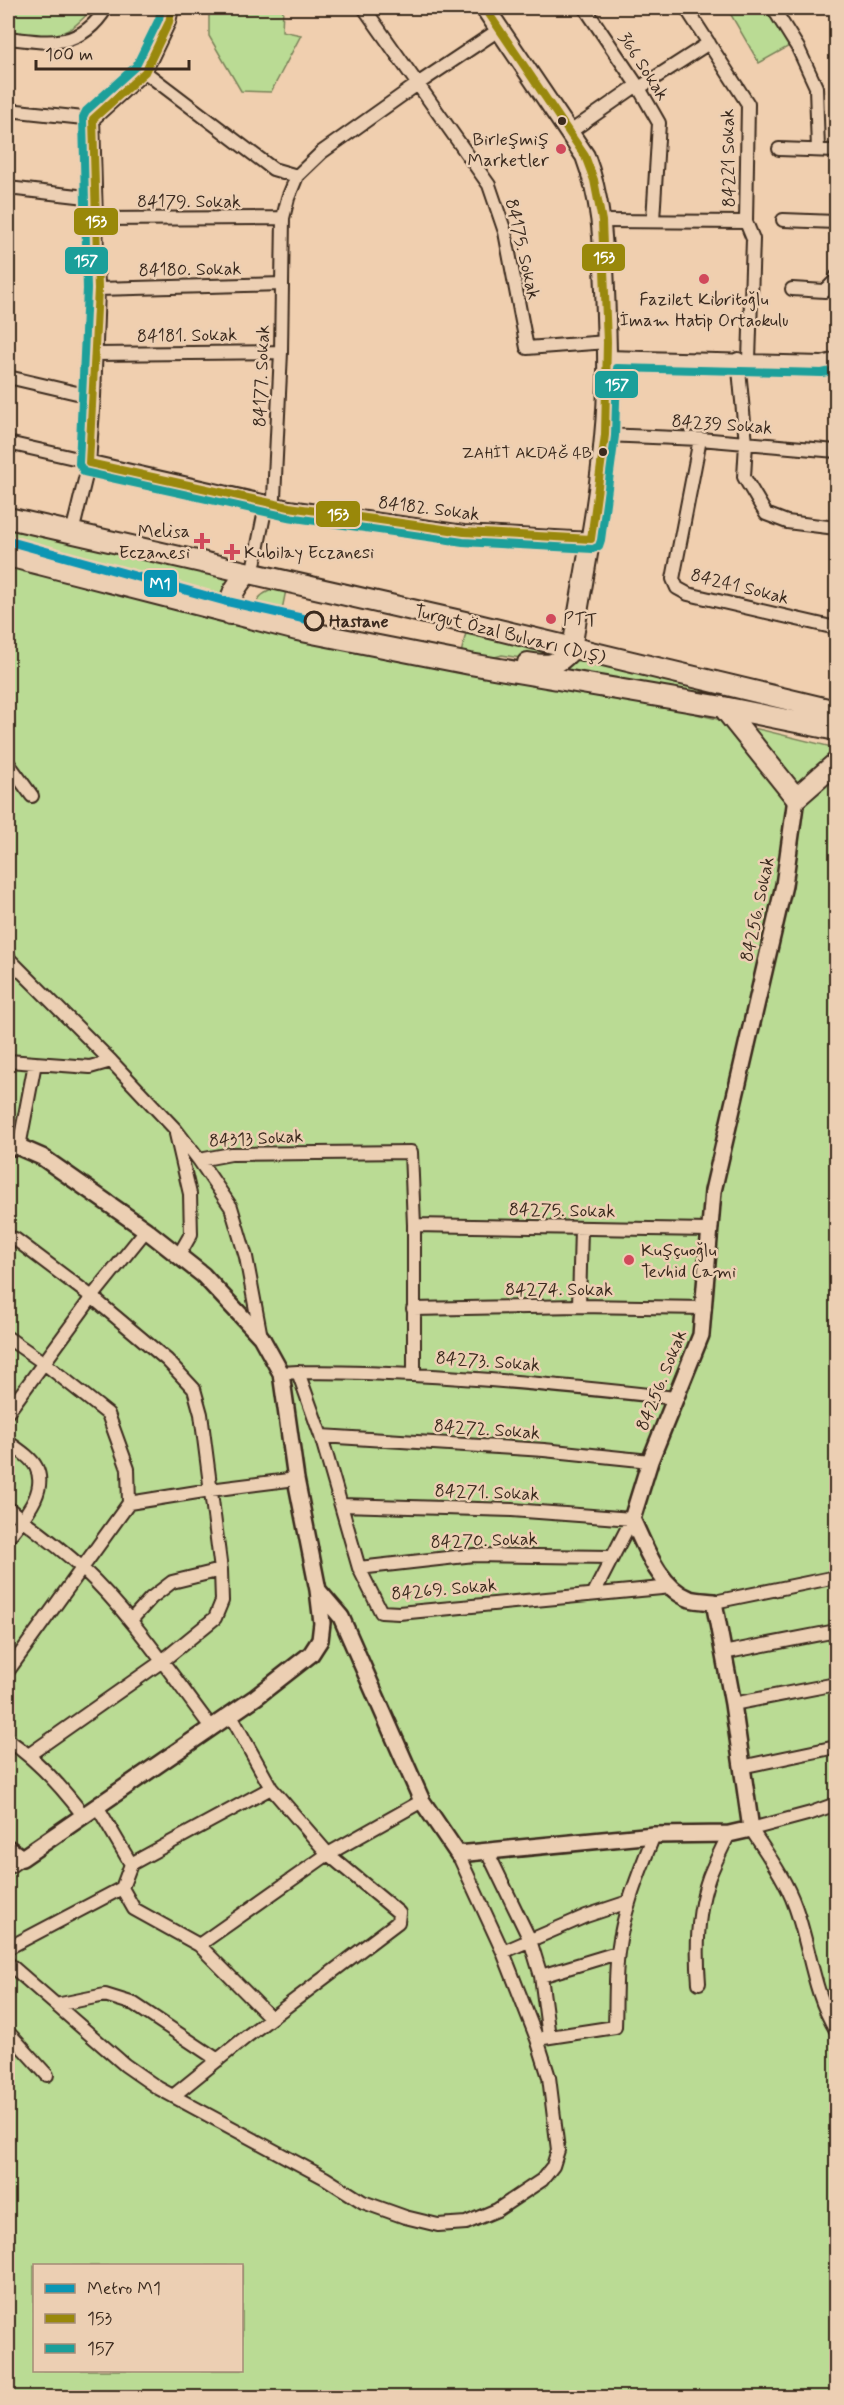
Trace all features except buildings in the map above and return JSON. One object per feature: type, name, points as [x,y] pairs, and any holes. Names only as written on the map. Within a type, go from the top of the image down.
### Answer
[{"type":"main road","points":[[470,664],[499,658],[547,666],[560,662],[572,649],[591,539],[605,435],[607,350],[602,221],[594,180],[585,156],[570,132],[484,8]]},
{"type":"main road","name":"Turgut Özal Bulvarı (Dış)","points":[[8,518],[478,625],[837,711]]},
{"type":"main road","name":"Turgut Özal Bulvarı (Dış)","points":[[8,556],[297,630],[470,664],[723,707],[837,730]]},
{"type":"main road","points":[[230,614],[231,599],[236,586],[250,574]]},
{"type":"main road","points":[[723,707],[796,798],[837,763]]},
{"type":"street","points":[[8,38],[53,43],[80,34],[99,19],[106,8]]},
{"type":"street","points":[[8,110],[93,119],[146,72],[169,22],[172,8]]},
{"type":"street","name":"84175. Sokak","points":[[364,8],[489,185],[505,232],[526,348],[607,350]]},
{"type":"street","name":"366 Sokak","points":[[585,8],[639,88],[659,123],[653,220]]},
{"type":"street","name":"84221 Sokak","points":[[686,8],[748,104],[746,222],[753,239],[743,360],[746,443],[744,477],[766,514],[787,522],[837,528]]},
{"type":"street","points":[[773,8],[798,48],[816,87],[818,150]]},
{"type":"street","name":"84177. Sokak","points":[[250,574],[265,510],[274,498],[283,218],[297,177],[322,152],[500,29]]},
{"type":"street","points":[[570,132],[633,88],[639,88],[709,43]]},
{"type":"street","points":[[146,72],[273,169],[297,177]]},
{"type":"street","points":[[72,533],[89,463],[94,397],[98,289],[93,119]]},
{"type":"street","points":[[779,149],[837,151]]},
{"type":"street","points":[[8,188],[95,198]]},
{"type":"street","name":"84179. Sokak","points":[[96,219],[283,218]]},
{"type":"street","points":[[783,220],[837,222]]},
{"type":"street","points":[[602,221],[746,222]]},
{"type":"street","points":[[792,289],[825,291],[837,277]]},
{"type":"street","name":"84180. Sokak","points":[[98,289],[282,284]]},
{"type":"street","points":[[607,350],[743,360],[822,363],[837,359]]},
{"type":"street","name":"84181. Sokak","points":[[95,354],[280,352]]},
{"type":"street","points":[[8,376],[94,397]]},
{"type":"street","name":"84239 Sokak","points":[[605,435],[700,439],[837,451]]},
{"type":"street","name":"84241 Sokak","points":[[700,439],[673,579],[677,588],[688,594],[837,628]]},
{"type":"street","name":"84182. Sokak","points":[[8,443],[271,503],[464,532],[591,539]]},
{"type":"street","points":[[8,762],[32,796]]},
{"type":"street","name":"84256. Sokak","points":[[632,1519],[650,1461],[701,1335],[713,1191],[784,885],[796,798]]},
{"type":"street","name":"84313 Sokak","points":[[8,958],[111,1061],[176,1130],[199,1160],[231,1154],[411,1152],[414,1225]]},
{"type":"street","points":[[8,1061],[90,1067],[111,1061]]},
{"type":"street","points":[[8,1868],[256,1697],[311,1654],[320,1640],[322,1623],[318,1590],[296,1479],[281,1373],[261,1337],[203,1275],[146,1230],[42,1157],[13,1147],[35,1063]]},
{"type":"street","points":[[176,1130],[190,1194],[191,1233],[179,1256]]},
{"type":"street","points":[[199,1160],[231,1207],[246,1257],[261,1337]]},
{"type":"street","points":[[414,1225],[414,1374]]},
{"type":"street","name":"84275. Sokak","points":[[414,1225],[709,1230]]},
{"type":"street","points":[[579,1306],[581,1228]]},
{"type":"street","points":[[8,1412],[92,1297],[146,1230]]},
{"type":"street","points":[[8,1237],[15,1239],[92,1297],[167,1360],[194,1389],[201,1414],[221,1570],[222,1601],[215,1618],[161,1662],[30,1754]]},
{"type":"street","name":"84274. Sokak","points":[[413,1309],[579,1306],[705,1308]]},
{"type":"street","points":[[8,1338],[44,1363],[108,1414],[128,1469],[129,1503],[8,1671]]},
{"type":"street","points":[[281,1373],[298,1372]]},
{"type":"street","name":"84273. Sokak","points":[[298,1372],[414,1374],[556,1384],[675,1398]]},
{"type":"street","name":"84269. Sokak","points":[[298,1372],[321,1436],[359,1568],[381,1611],[399,1613],[672,1587]]},
{"type":"street","name":"84272. Sokak","points":[[321,1436],[532,1450],[650,1461]]},
{"type":"street","points":[[8,1442],[36,1467],[39,1485],[36,1498],[8,1538]]},
{"type":"street","points":[[129,1503],[296,1479]]},
{"type":"street","name":"84271. Sokak","points":[[341,1505],[512,1510],[632,1519]]},
{"type":"street","points":[[8,1508],[82,1567],[131,1620],[212,1727]]},
{"type":"street","points":[[594,1593],[610,1557],[632,1519]]},
{"type":"street","points":[[632,1519],[650,1556],[672,1587],[689,1599],[714,1602],[837,1576]]},
{"type":"street","name":"84270. Sokak","points":[[359,1568],[474,1555],[610,1557]]},
{"type":"street","points":[[131,1620],[151,1598],[172,1582],[221,1570]]},
{"type":"street","points":[[318,1590],[341,1617],[422,1801],[458,1854],[543,2038]]},
{"type":"street","points":[[714,1602],[733,1704],[751,1829],[782,1877],[795,1907],[825,2011],[837,2030]]},
{"type":"street","points":[[723,1653],[837,1631]]},
{"type":"street","points":[[733,1704],[837,1684]]},
{"type":"street","points":[[173,2096],[398,1922],[399,1914],[328,1854],[271,1788],[230,1714]]},
{"type":"street","points":[[8,1740],[30,1754],[62,1788],[83,1815]]},
{"type":"street","points":[[741,1767],[837,1747]]},
{"type":"street","points":[[8,1948],[122,1888],[131,1864],[271,1788]]},
{"type":"street","points":[[199,1945],[328,1854],[422,1801]]},
{"type":"street","points":[[458,1854],[654,1835],[729,1834],[812,1813],[837,1804]]},
{"type":"street","points":[[97,1806],[131,1864]]},
{"type":"street","points":[[699,1983],[696,1954],[698,1923],[709,1878],[729,1834]]},
{"type":"street","points":[[543,2038],[615,2027],[618,1953],[628,1902],[654,1835]]},
{"type":"street","points":[[8,1848],[22,1858]]},
{"type":"street","points":[[8,1963],[70,2020],[125,2066],[173,2096],[325,2178],[363,2202],[405,2217],[438,2225],[466,2223],[497,2210],[542,2180],[556,2160],[557,2139],[543,2038],[541,1976],[530,1940],[487,1851]]},
{"type":"street","points":[[122,1888],[134,1909],[199,1945],[271,2018]]},
{"type":"street","points":[[503,1952],[586,1916],[628,1902]]},
{"type":"street","points":[[541,1976],[618,1953]]},
{"type":"street","points":[[56,2005],[105,1995],[134,2004],[218,2060]]},
{"type":"street","points":[[8,2032],[47,2075]]},
{"type":"green space","points":[[8,8],[92,8],[73,27],[64,32],[34,37],[8,36]]},
{"type":"green space","points":[[209,8],[283,8],[282,31],[301,35],[271,92],[241,91],[209,36]]},
{"type":"green space","points":[[727,8],[773,8],[793,44],[759,63]]},
{"type":"green space","points":[[8,526],[230,576],[227,589],[231,607],[8,548]]},
{"type":"green space","points":[[8,566],[536,675],[836,748],[836,2397],[8,2397]]},
{"type":"green space","points":[[272,590],[286,590],[280,620],[255,609],[260,597]]},
{"type":"green space","points":[[466,633],[557,653],[540,661],[502,655],[481,661],[460,657]]},
{"type":"green space","points":[[577,657],[836,721],[556,671]]},
{"type":"metro line","name":"M1","points":[[8,541],[225,601],[314,621]]},
{"type":"transit line","name":"157","points":[[161,8],[159,19],[136,66],[86,111],[83,117],[87,289],[79,464],[84,472],[288,517],[463,542],[593,549],[599,546],[601,540],[615,436],[617,368],[822,373],[836,370]]},
{"type":"transit line","name":"153","points":[[89,463],[98,289],[93,119],[145,72],[169,22],[172,8]]},
{"type":"transit line","name":"153","points":[[485,8],[585,156],[594,180],[602,221],[607,342],[605,435],[591,539]]},
{"type":"transit line","name":"153","points":[[89,463],[289,507],[464,532],[591,539]]},
{"type":"place","name":"Birleşmiş Marketler","points":[[561,149]]},
{"type":"place","name":"Fazilet Kibritoğlu İmam Hatip Ortaokulu","points":[[704,279]]},
{"type":"place","name":"ZAHİT AKDAĞ 4B","points":[[603,452]]},
{"type":"place","name":"Melisa Eczanesi","points":[[202,541]]},
{"type":"place","name":"Kubilay Eczanesi","points":[[232,552]]},
{"type":"place","name":"PTT","points":[[551,619]]},
{"type":"place","name":"Hastane","points":[[314,621]]},
{"type":"place","name":"Kuşçuoğlu Tevhid Cami","points":[[629,1260]]}]
